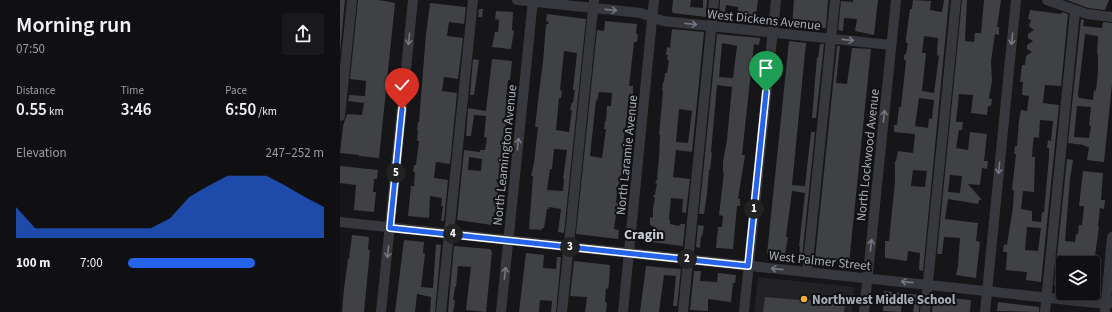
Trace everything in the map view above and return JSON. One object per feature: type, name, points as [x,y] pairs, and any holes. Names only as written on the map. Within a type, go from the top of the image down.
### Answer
[{"type":"street","points":[[340,116],[352,0]]},
{"type":"street","points":[[382,312],[413,0]]},
{"type":"street","points":[[441,312],[473,0]]},
{"type":"street","name":"West Dickens Avenue","points":[[517,0],[593,4],[641,13],[663,21],[891,45]]},
{"type":"street","name":"North Laramie Avenue","points":[[623,312],[654,0]]},
{"type":"street","points":[[683,312],[714,0]]},
{"type":"street","points":[[744,312],[776,0]]},
{"type":"street","points":[[807,272],[835,0]]},
{"type":"street","name":"North Lockwood Avenue","points":[[864,312],[896,0]]},
{"type":"street","points":[[924,312],[956,0]]},
{"type":"street","points":[[985,312],[1016,0]]},
{"type":"street","points":[[1047,0],[1075,11],[1112,17]]},
{"type":"street","name":"North Leamington Avenue","points":[[501,312],[533,1]]},
{"type":"street","points":[[562,312],[593,4]]},
{"type":"street","points":[[1045,312],[1075,11]]},
{"type":"street","name":"West Palmer Street","points":[[340,222],[1046,297],[1107,306]]},
{"type":"street","points":[[1107,306],[1112,237]]},
{"type":"shaded area","name":"Northwest Middle School","points":[[758,277],[854,287],[852,312],[754,312]]},
{"type":"building","points":[[340,0],[345,0],[340,53]]},
{"type":"building","points":[[358,0],[379,0],[395,3],[379,158],[340,153],[343,126],[347,114],[362,115],[364,103],[348,101],[349,95],[365,96],[366,81],[350,79]]},
{"type":"building","points":[[673,0],[691,0],[690,7],[703,8],[703,0],[707,0],[706,17],[673,13]]},
{"type":"building","points":[[720,0],[758,0],[755,22],[740,21],[740,18],[737,18],[738,7],[726,5],[724,18],[719,18]]},
{"type":"building","points":[[794,0],[828,0],[826,28],[792,26]]},
{"type":"building","points":[[853,0],[878,0],[874,35],[855,31],[857,19],[844,18],[843,31],[838,30],[841,1],[853,2]]},
{"type":"building","points":[[913,0],[931,1],[930,10],[942,12],[944,0],[949,0],[923,271],[919,270],[920,253],[908,251],[907,261],[885,258],[885,241],[889,241],[895,181],[895,161],[898,151],[913,153],[915,134],[894,132],[894,125],[897,125],[899,107],[901,107],[906,61],[904,59],[904,55],[906,54],[908,43],[906,43],[906,38],[910,9],[912,9]],"holes":[[[924,36],[938,38],[937,55],[939,56],[934,93],[922,91],[926,53],[922,53]],[[919,98],[934,100],[932,119],[929,118],[928,128],[915,126]],[[913,170],[927,171],[925,187],[911,186]]]},
{"type":"building","points":[[962,0],[967,0],[965,41],[974,42],[975,33],[981,33],[984,0],[1001,0],[997,27],[999,27],[999,35],[995,34],[991,61],[992,81],[989,98],[992,99],[991,106],[988,106],[987,115],[971,113],[973,95],[959,94],[956,122],[963,122],[962,130],[959,130],[956,148],[968,150],[970,132],[987,134],[984,161],[988,161],[987,169],[982,168],[980,185],[968,184],[982,200],[979,200],[978,204],[948,199],[945,219],[978,223],[976,241],[980,242],[976,278],[956,275],[960,238],[944,237],[942,254],[937,254]],"holes":[[[950,175],[962,176],[960,193],[948,192]]]},
{"type":"building","points":[[1067,0],[1109,0],[1105,10],[1088,8]]},
{"type":"building","points":[[430,3],[466,7],[464,24],[449,22],[447,36],[463,38],[458,79],[444,77],[442,91],[457,93],[450,164],[436,162],[434,178],[448,180],[444,221],[441,221],[443,206],[441,206],[442,198],[430,196],[429,218],[408,216],[411,186],[414,186],[415,172],[413,172],[414,165],[416,165],[419,141],[417,141],[417,130]]},
{"type":"building","points":[[479,9],[483,9],[482,17],[478,17]]},
{"type":"building","points":[[1030,10],[1061,14],[1062,12],[1068,14],[1061,86],[1045,85],[1043,103],[1059,105],[1041,282],[1026,280],[1027,272],[1006,270],[1007,252],[1003,252],[1004,244],[1007,245],[1013,207],[1014,190],[1012,190],[1016,154],[1014,154],[1015,146],[1017,146],[1019,120],[1021,110],[1027,111],[1029,96],[1022,95],[1023,82],[1020,82],[1022,65],[1025,65],[1026,56],[1032,52],[1027,49],[1027,45],[1033,41],[1028,38],[1028,34],[1034,30],[1029,26],[1031,20],[1028,19]],"holes":[[[1040,120],[1053,121],[1051,141],[1048,140],[1047,148],[1049,148],[1049,157],[1044,212],[1042,212],[1041,222],[1032,221],[1032,211],[1021,209],[1023,191],[1034,192],[1035,157],[1032,157],[1033,143],[1034,137],[1039,138]],[[1027,227],[1041,228],[1038,251],[1025,250]]]},
{"type":"building","points":[[496,11],[513,12],[512,30],[514,31],[511,49],[492,47],[495,32],[498,32],[499,20],[495,19]]},
{"type":"building","points":[[547,14],[586,19],[564,233],[558,232],[561,209],[549,207],[549,209],[547,209],[544,228],[542,228],[542,230],[529,229],[533,176],[531,176],[538,127],[535,127],[546,25],[549,23],[546,20]],"holes":[[[564,51],[577,53],[573,90],[575,90],[573,103],[572,102],[570,110],[572,110],[569,132],[556,130],[559,98],[561,98],[562,91],[560,90]],[[554,149],[567,150],[563,191],[547,190],[550,169],[552,169]]]},
{"type":"building","points":[[1081,19],[1084,20],[1083,26],[1102,28],[1103,22],[1112,23],[1112,84],[1104,162],[1087,160],[1089,147],[1068,143]],"holes":[[[1085,34],[1098,36],[1098,71],[1096,91],[1094,90],[1093,100],[1079,98],[1078,94]],[[1077,106],[1091,107],[1089,125],[1091,126],[1089,138],[1074,137]]]},
{"type":"building","points":[[605,21],[637,24],[637,42],[634,42],[629,86],[633,86],[633,95],[629,94],[622,150],[622,160],[626,160],[625,176],[620,175],[616,203],[622,204],[621,211],[617,210],[614,229],[619,230],[618,239],[576,234],[597,30],[604,31]],"holes":[[[599,92],[612,93],[611,106],[607,106],[604,129],[606,129],[602,158],[590,156],[596,100],[597,101]]]},
{"type":"building","points":[[672,29],[704,32],[692,152],[676,150],[673,177],[690,179],[686,213],[682,212],[683,199],[671,198],[670,224],[679,226],[681,224],[685,224],[683,246],[651,242],[653,226],[650,225],[650,217],[653,218],[655,198],[653,196],[655,194],[657,184],[655,182],[657,180],[659,157],[662,90],[669,60],[667,60],[668,55],[666,55],[667,47],[670,48]],"holes":[[[679,109],[692,111],[688,143],[676,142]]]},
{"type":"building","points":[[717,34],[760,38],[759,45],[754,44],[742,155],[745,155],[738,199],[740,199],[740,206],[737,206],[733,249],[716,248],[718,227],[722,227],[723,216],[719,215],[724,173],[723,162],[727,140],[732,87],[717,85],[712,153],[707,194],[704,214],[699,214]],"holes":[[[722,43],[737,46],[733,78],[719,77]]]},
{"type":"building","points":[[789,41],[806,43],[792,185],[805,186],[811,132],[815,132],[802,258],[799,257],[799,247],[805,193],[792,191],[785,254],[783,253],[782,256],[767,254]]},
{"type":"building","points":[[820,44],[824,44],[816,118],[812,118],[817,57],[818,58]]},
{"type":"building","points":[[837,46],[840,46],[836,83],[847,84],[852,48],[871,49],[849,263],[815,259]]},
{"type":"building","points":[[473,59],[479,60],[474,95],[470,95]]},
{"type":"building","points":[[492,59],[512,61],[506,100],[509,101],[504,139],[502,139],[501,152],[503,152],[501,171],[500,178],[496,180],[499,185],[496,205],[497,211],[493,214],[496,218],[492,225],[457,220],[464,150],[480,152],[480,150],[485,150],[487,138],[484,137],[486,116],[474,115],[471,136],[466,136],[468,108],[486,111]],"holes":[[[469,157],[482,159],[481,171],[468,170]]]},
{"type":"building","points":[[1067,159],[1073,160],[1065,241],[1075,242],[1079,225],[1082,225],[1084,206],[1079,206],[1083,171],[1103,173],[1101,200],[1105,200],[1104,209],[1100,208],[1095,256],[1057,256]]},
{"type":"building","points":[[340,166],[378,170],[377,179],[374,179],[373,192],[376,192],[374,212],[354,210],[356,185],[340,183]]},
{"type":"building","points":[[698,225],[704,226],[700,248],[696,247]]},
{"type":"building","points":[[352,235],[369,237],[368,250],[370,250],[364,312],[342,312]]},
{"type":"building","points":[[404,240],[424,242],[423,253],[425,254],[421,287],[433,288],[436,244],[441,245],[435,312],[430,312],[431,297],[417,294],[415,312],[395,312]]},
{"type":"building","points":[[454,246],[490,249],[492,252],[486,312],[466,310],[471,267],[458,266],[453,300],[455,300],[454,308],[453,312],[448,312]]},
{"type":"building","points":[[526,253],[544,255],[543,268],[556,269],[557,257],[561,257],[556,312],[551,312],[552,301],[540,300],[539,312],[519,312]]},
{"type":"building","points":[[574,261],[610,265],[608,289],[606,288],[606,312],[585,312],[587,297],[570,296]]},
{"type":"building","points":[[646,266],[681,269],[677,306],[673,306],[676,276],[664,275],[659,312],[640,312]]},
{"type":"building","points":[[1056,266],[1056,285],[1054,285]]},
{"type":"building","points":[[694,271],[701,271],[700,281],[717,282],[718,273],[736,275],[735,283],[733,283],[731,302],[708,299],[708,311],[690,310]]},
{"type":"building","points":[[884,291],[920,295],[919,312],[913,312],[914,304],[902,303],[901,312],[883,311]]},
{"type":"building","points":[[933,296],[937,296],[937,299],[950,300],[950,298],[971,300],[970,312],[932,312]]},
{"type":"building","points":[[765,297],[811,300],[845,305],[844,312],[763,312]]},
{"type":"building","points":[[998,302],[1039,307],[1039,312],[997,311]]},
{"type":"place","name":"Northwest Middle School","points":[[804,299]]},
{"type":"district","name":"Cragin","points":[[644,234]]},
{"type":"route","points":[[402,109],[390,228],[748,266],[766,92]]}]
